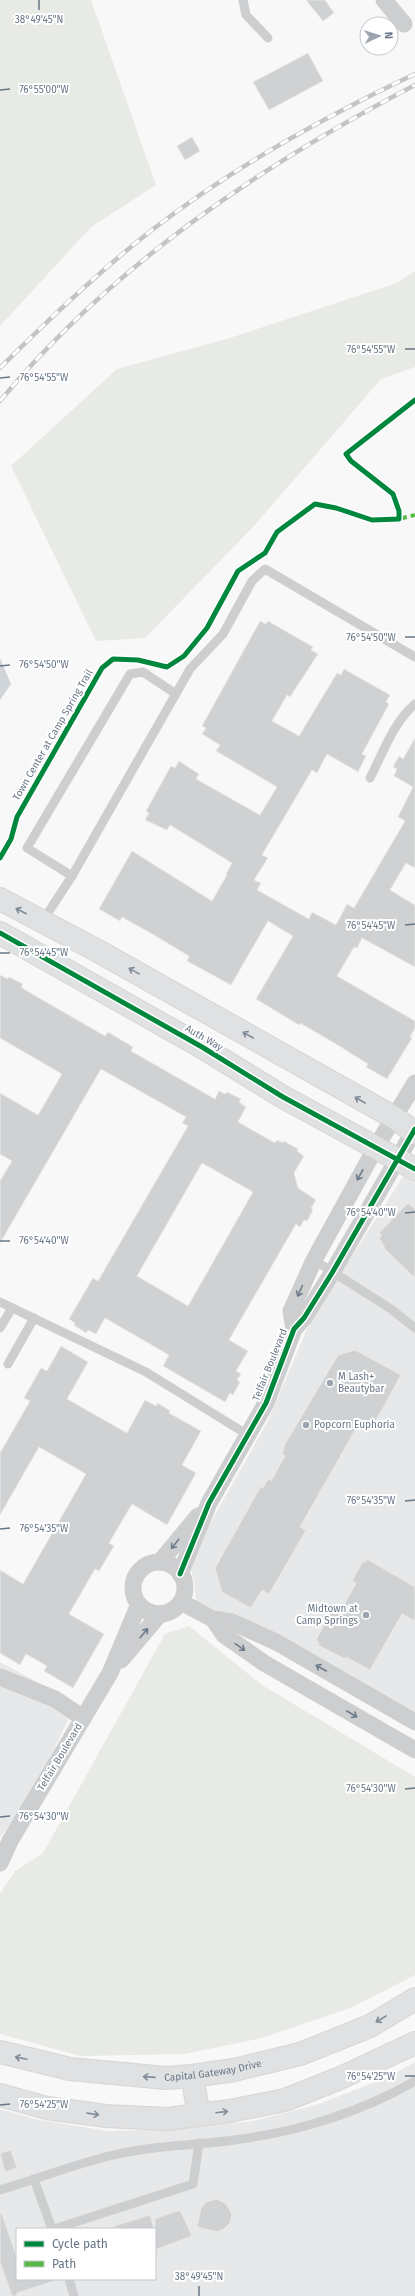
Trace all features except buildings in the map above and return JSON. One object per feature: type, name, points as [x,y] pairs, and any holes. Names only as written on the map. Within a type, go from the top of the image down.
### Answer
[{"type":"street","points":[[384,0],[404,24]]},
{"type":"street","points":[[0,899],[119,962],[395,1118],[415,1131]]},
{"type":"street","name":"Auth Way","points":[[0,933],[202,1047],[283,1097],[407,1164]]},
{"type":"street","name":"Telfair Boulevard","points":[[294,1328],[291,1310],[314,1260],[376,1147],[415,1083]]},
{"type":"street","name":"Telfair Boulevard","points":[[180,1574],[209,1503],[266,1403],[294,1328],[304,1318],[332,1273],[407,1164],[415,1131]]},
{"type":"street","name":"Telfair Boulevard","points":[[160,1562],[209,1503]]},
{"type":"street","points":[[160,1562],[172,1566],[180,1574],[185,1588],[181,1602],[172,1610],[160,1614],[152,1613],[139,1604],[134,1589],[138,1573],[144,1567],[160,1562]]},
{"type":"street","points":[[181,1602],[213,1619],[232,1622],[276,1642],[415,1722]]},
{"type":"street","name":"Telfair Boulevard","points":[[0,1863],[5,1844],[110,1673],[139,1604]]},
{"type":"street","name":"Telfair Boulevard","points":[[110,1673],[160,1614]]},
{"type":"street","points":[[213,1619],[224,1635],[264,1663],[415,1750]]},
{"type":"street","points":[[0,1677],[55,1699],[83,1718]]},
{"type":"street","name":"Capital Gateway Drive","points":[[0,2052],[70,2069],[166,2078],[192,2076],[234,2070],[300,2054],[370,2026],[415,1999]]},
{"type":"street","points":[[0,2094],[47,2108],[106,2116],[167,2119],[199,2115],[230,2111],[284,2100],[338,2079],[415,2042]]},
{"type":"street","points":[[192,2076],[199,2115]]},
{"type":"lane","points":[[243,0],[246,15],[262,34],[268,38]]},
{"type":"lane","points":[[42,922],[72,876],[190,669],[223,634],[252,581],[265,569],[415,657]]},
{"type":"lane","points":[[72,876],[27,848],[130,674],[143,672],[176,694]]},
{"type":"lane","points":[[370,778],[405,713],[415,704]]},
{"type":"lane","points":[[314,1260],[332,1273],[390,1308],[415,1328]]},
{"type":"lane","points":[[0,1302],[146,1372],[248,1435]]},
{"type":"lane","points":[[0,1328],[12,1308]]},
{"type":"lane","points":[[8,1364],[34,1318]]},
{"type":"lane","points":[[0,2190],[110,2156],[153,2148],[270,2134],[316,2122],[368,2104],[415,2081]]},
{"type":"lane","points":[[56,2228],[193,2184],[199,2143]]},
{"type":"lane","points":[[34,2179],[53,2228]]},
{"type":"lane","points":[[69,2280],[74,2296]]},
{"type":"shaded area","points":[[0,0],[91,0],[156,185],[91,227],[0,326]]},
{"type":"shaded area","points":[[415,271],[415,367],[381,379],[254,526],[145,638],[96,641],[11,466],[117,369],[230,338],[397,283]]},
{"type":"shaded area","points":[[0,658],[11,684],[0,700]]},
{"type":"shaded area","points":[[406,1172],[415,1179],[415,1714],[295,1647],[196,1601],[190,1565],[208,1527],[268,1421],[307,1329]]},
{"type":"shaded area","points":[[189,1626],[262,1685],[415,1777],[415,1975],[350,2008],[262,2038],[184,2054],[81,2056],[0,2034],[0,1894],[15,1871],[43,1853],[165,1634]]},
{"type":"shaded area","points":[[0,1662],[76,1703],[38,1783],[15,1820],[0,1837]]},
{"type":"shaded area","points":[[415,2062],[415,2296],[0,2296],[0,2109],[35,2119],[108,2131],[181,2129],[253,2121],[316,2105],[391,2076]]},
{"type":"railway","points":[[0,368],[93,279],[132,246],[183,207],[279,145],[347,108],[415,74]]},
{"type":"railway","points":[[0,401],[44,352],[91,306],[140,263],[192,222],[245,185],[301,149],[357,116],[415,85]]},
{"type":"marked path","points":[[399,519],[415,515]]},
{"type":"cycle path","name":"Town Center at Camp Spring Trail","points":[[0,858],[11,839],[17,817],[102,668],[113,659],[138,660],[167,667],[184,656],[207,628],[238,571],[265,553],[277,532],[315,504],[336,508],[372,520],[399,519],[399,511],[393,494],[351,461],[346,454],[415,400]]},
{"type":"cycle path","points":[[0,933],[202,1047],[283,1097],[415,1169]]},
{"type":"cycle path","points":[[180,1574],[209,1503],[266,1403],[294,1329],[304,1318],[332,1273],[415,1129]]},
{"type":"place","name":"M Lash+ Beautybar","points":[[330,1383]]},
{"type":"place","name":"Popcorn Euphoria","points":[[306,1425]]},
{"type":"place","name":"Midtown at Camp Springs","points":[[366,1615]]}]
